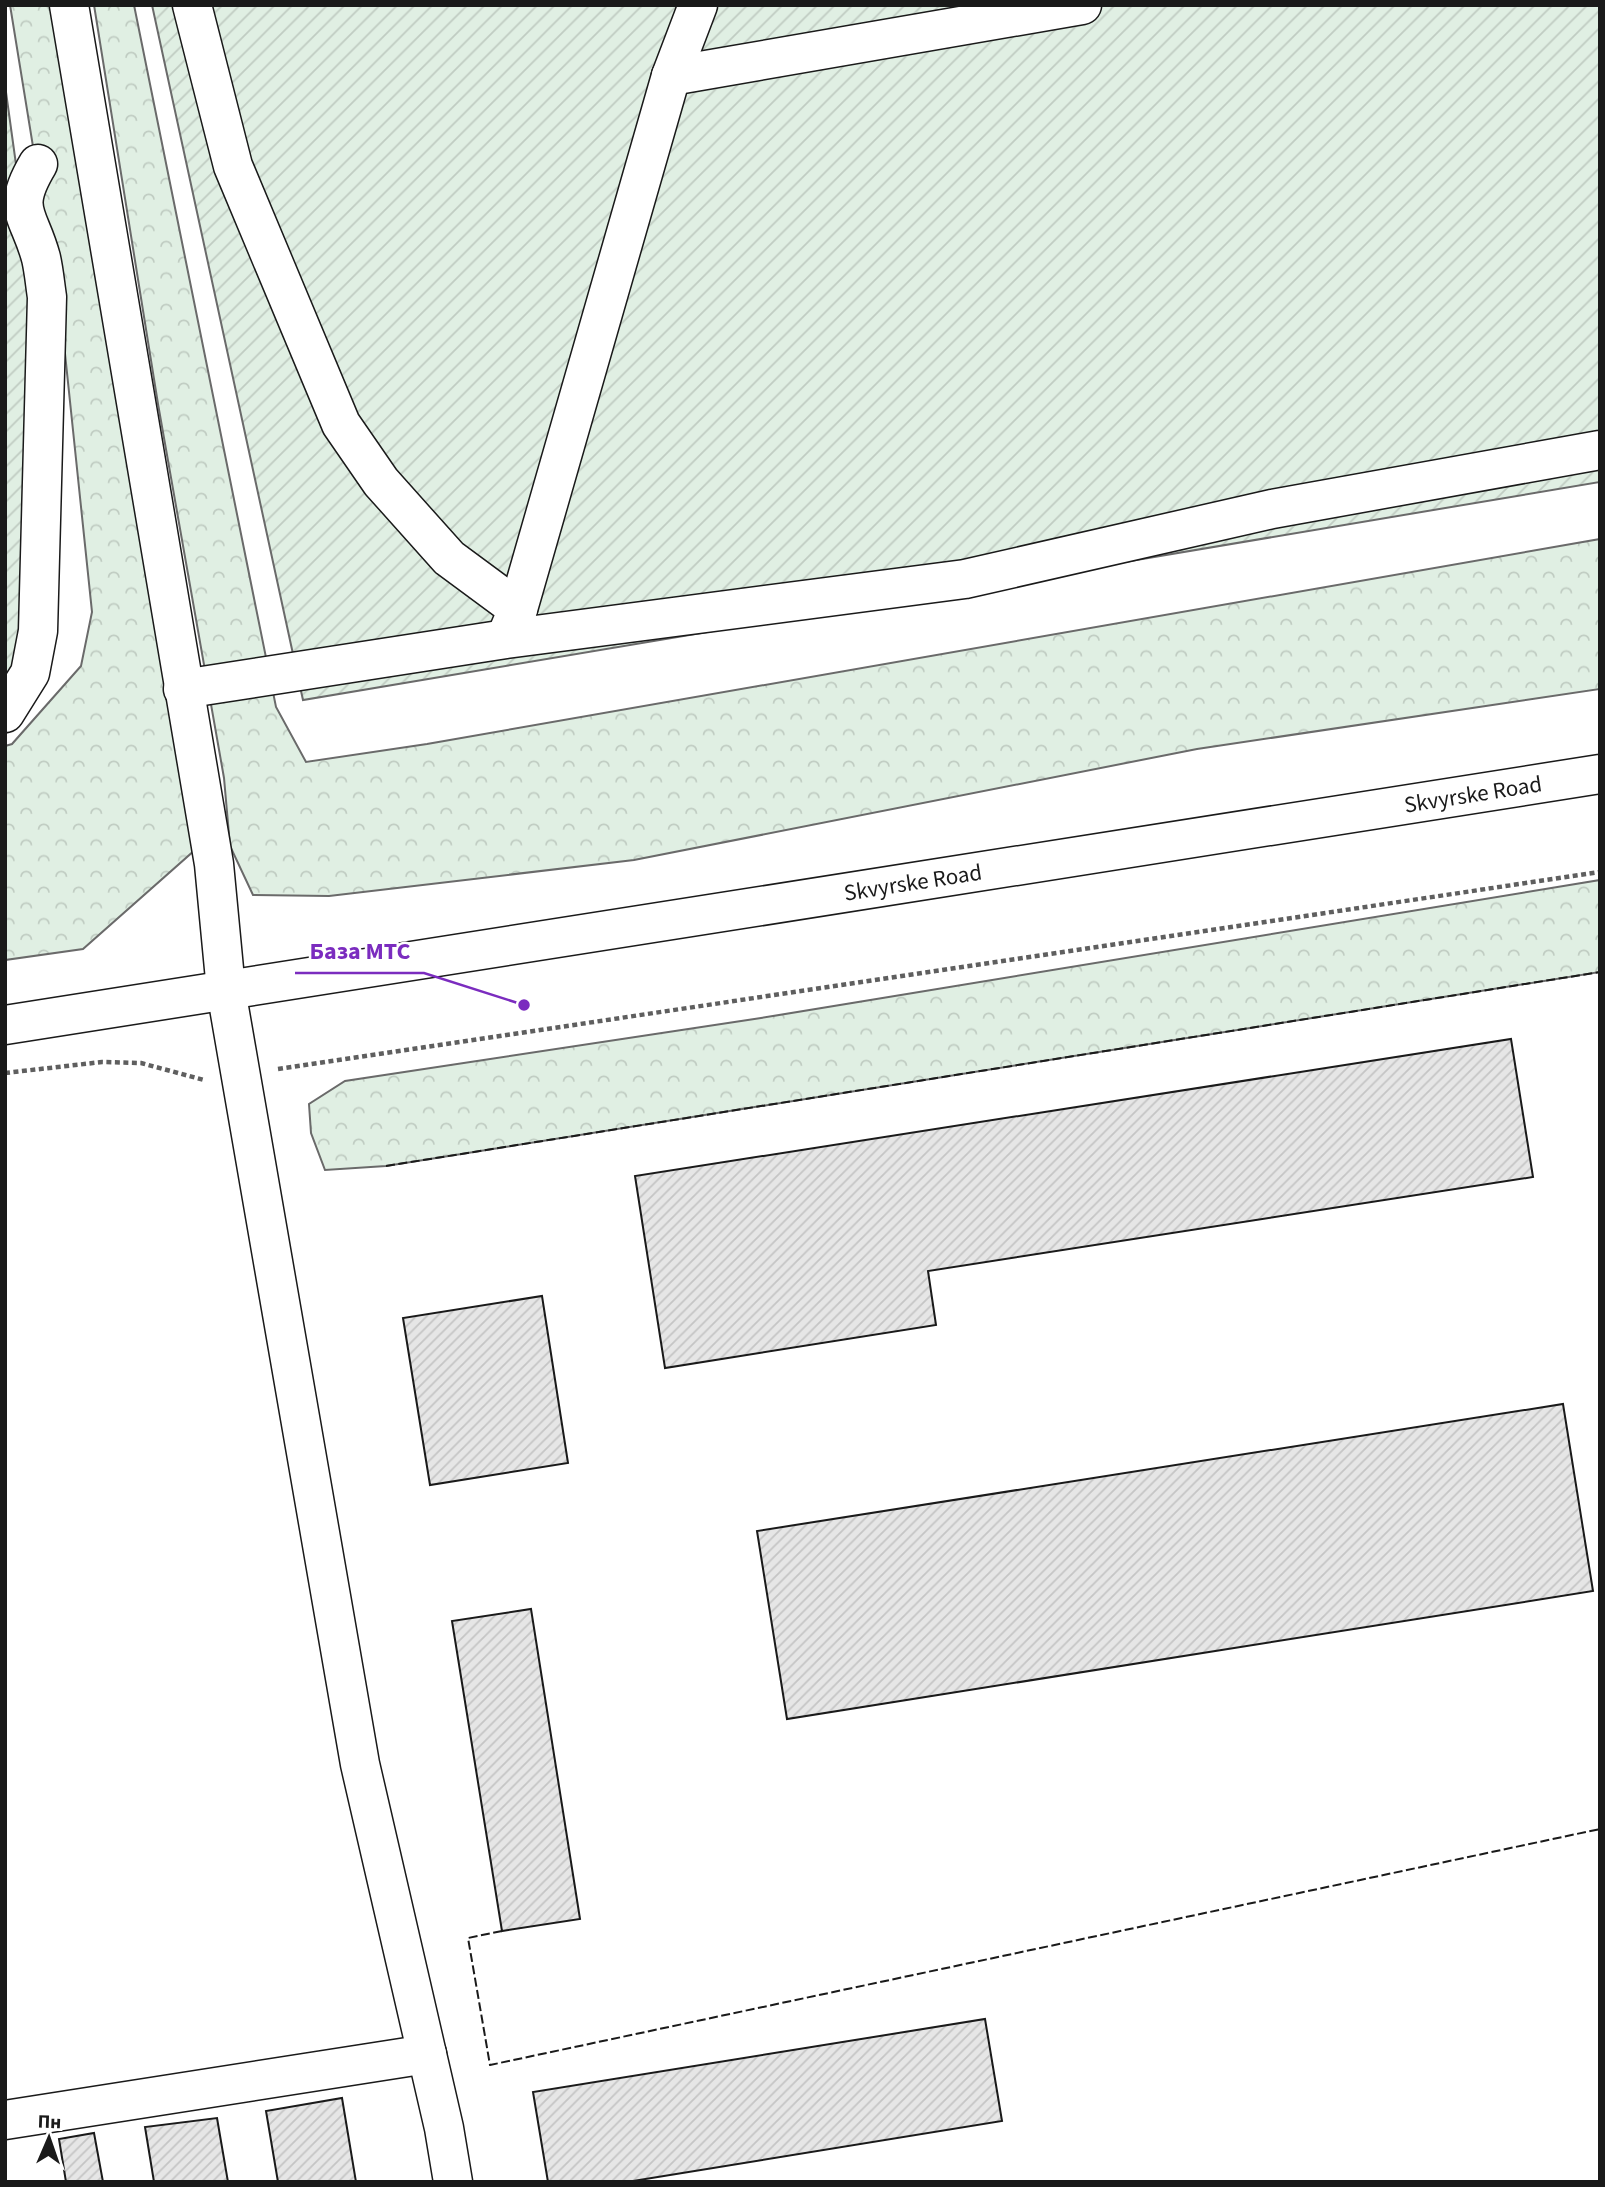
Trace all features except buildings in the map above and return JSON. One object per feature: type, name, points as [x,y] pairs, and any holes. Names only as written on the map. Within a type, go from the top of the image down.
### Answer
[{"type":"main road","points":[[69,5],[92,158],[214,864],[226,990],[360,1764],[427,2054],[453,2182]]},
{"type":"main road","points":[[192,5],[233,166],[341,424],[381,482],[512,624]]},
{"type":"main road","points":[[512,624],[671,76],[698,5]]},
{"type":"main road","points":[[671,76],[1082,5]]},
{"type":"main road","points":[[5,713],[30,673],[38,631],[47,297],[40,257],[22,211],[22,162],[92,158]]},
{"type":"main road","points":[[183,689],[512,624],[965,579],[1272,509],[1600,450]]},
{"type":"main road","name":"Skvyrske Road","points":[[5,1025],[1600,774]]},
{"type":"main road","points":[[5,2120],[427,2054]]},
{"type":"path","points":[[5,1073],[102,1062],[141,1063],[200,1080],[1600,872]]},
{"type":"green space","points":[[10,5],[57,5],[196,849],[83,949],[5,960],[5,746],[12,744],[81,666],[92,612],[62,325]]},
{"type":"green space","points":[[94,5],[134,5],[276,707],[306,762],[427,744],[1600,539],[1600,689],[1197,749],[634,860],[329,896],[253,895],[230,846],[224,778],[158,404]]},
{"type":"green space","points":[[152,5],[1600,5],[1600,482],[303,700]]},
{"type":"green space","points":[[5,85],[33,287],[29,581],[12,673],[5,678]]},
{"type":"green space","points":[[1600,880],[1600,972],[386,1166],[325,1170],[311,1133],[309,1104],[345,1081],[761,1018]]},
{"type":"fence","points":[[386,1166],[1600,972]]},
{"type":"fence","points":[[502,1931],[468,1938],[490,2065],[1600,1829]]},
{"type":"place","name":"База МТС","points":[[524,1005]]}]
